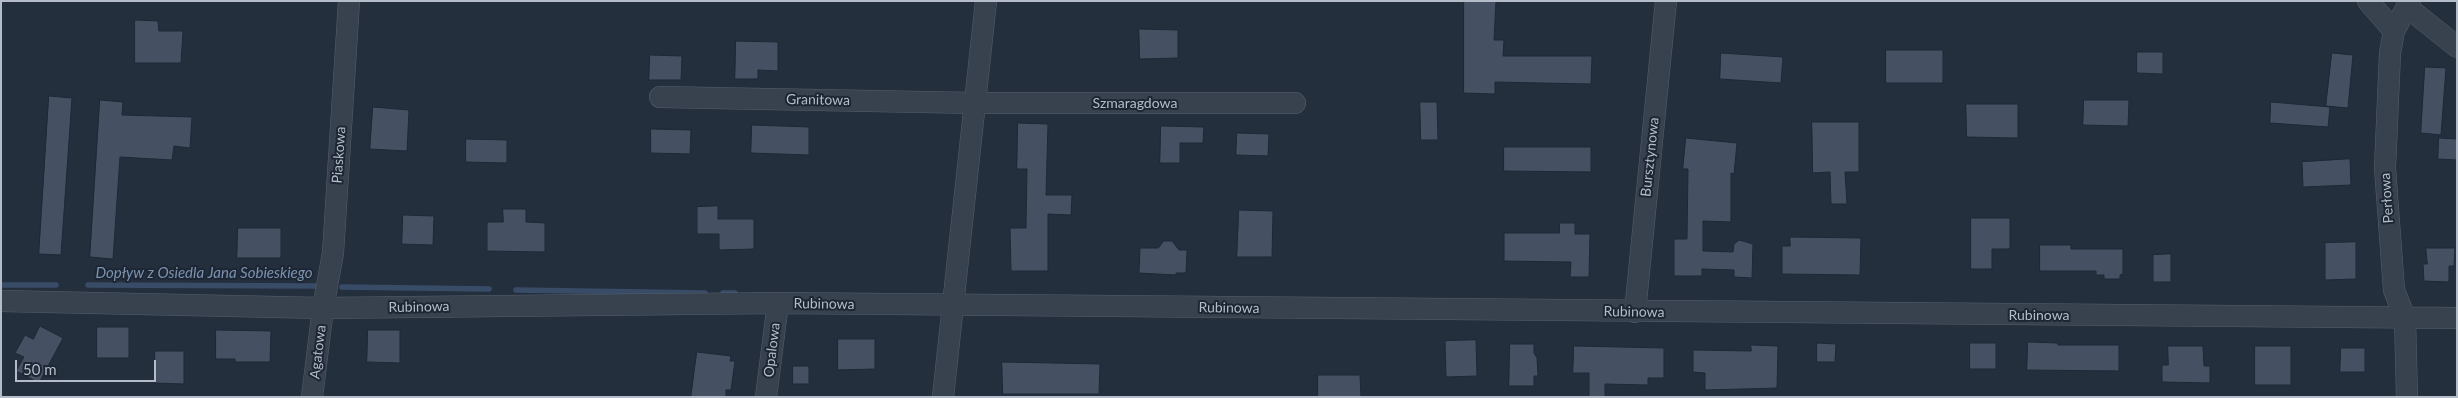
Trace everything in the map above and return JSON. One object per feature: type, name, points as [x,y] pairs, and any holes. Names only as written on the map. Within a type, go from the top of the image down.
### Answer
[{"type":"street","name":"Piaskowa","points":[[323,308],[333,253],[349,1]]},
{"type":"street","points":[[943,397],[986,1]]},
{"type":"street","name":"Bursztynowa","points":[[1635,312],[1666,1]]},
{"type":"street","points":[[2368,1],[2394,31]]},
{"type":"street","points":[[2409,4],[2457,48]]},
{"type":"street","name":"Perłowa","points":[[2407,397],[2405,318],[2394,290],[2385,168],[2390,53],[2394,31],[2409,4]]},
{"type":"street","name":"Granitowa","points":[[660,96],[975,103]]},
{"type":"street","name":"Szmaragdowa","points":[[975,103],[1295,103]]},
{"type":"street","name":"Rubinowa","points":[[1,301],[323,308],[778,304],[2457,318]]},
{"type":"street","name":"Opalowa","points":[[766,397],[778,304]]},
{"type":"street","name":"Agatowa","points":[[312,397],[323,308]]},
{"type":"building","points":[[1464,1],[1496,1],[1494,40],[1504,40],[1503,56],[1592,56],[1591,84],[1495,82],[1495,94],[1464,93]]},
{"type":"building","points":[[135,20],[158,21],[159,31],[183,31],[181,63],[135,63]]},
{"type":"building","points":[[1139,29],[1178,30],[1178,58],[1140,59]]},
{"type":"building","points":[[736,41],[778,42],[778,71],[758,70],[758,79],[735,79]]},
{"type":"building","points":[[1886,50],[1943,50],[1943,83],[1886,83]]},
{"type":"building","points":[[2137,52],[2163,52],[2163,74],[2137,73]]},
{"type":"building","points":[[1721,53],[1783,57],[1781,83],[1720,79]]},
{"type":"building","points":[[2332,53],[2353,55],[2348,108],[2326,106]]},
{"type":"building","points":[[650,55],[682,56],[681,80],[649,80]]},
{"type":"building","points":[[2425,67],[2446,68],[2441,135],[2421,133]]},
{"type":"building","points":[[49,96],[72,98],[61,255],[39,254]]},
{"type":"building","points":[[100,100],[123,102],[122,115],[192,117],[190,148],[174,146],[172,160],[120,157],[113,259],[90,257]]},
{"type":"building","points":[[2084,100],[2129,100],[2128,126],[2083,125]]},
{"type":"building","points":[[1420,102],[1437,102],[1438,140],[1421,140]]},
{"type":"building","points":[[2271,102],[2330,107],[2328,127],[2270,123]]},
{"type":"building","points":[[1966,104],[2018,104],[2018,138],[1967,137]]},
{"type":"building","points":[[373,107],[409,110],[407,151],[370,149]]},
{"type":"building","points":[[1812,122],[1859,122],[1859,172],[1845,172],[1847,204],[1831,204],[1830,172],[1813,173]]},
{"type":"building","points":[[1018,123],[1048,124],[1046,195],[1072,195],[1071,215],[1048,214],[1048,271],[1011,271],[1010,228],[1026,228],[1027,169],[1017,169]]},
{"type":"building","points":[[752,125],[809,127],[809,155],[751,153]]},
{"type":"building","points":[[1161,126],[1204,127],[1203,143],[1180,143],[1180,163],[1160,163]]},
{"type":"building","points":[[651,129],[691,130],[690,154],[651,153]]},
{"type":"building","points":[[1237,133],[1269,134],[1268,156],[1236,155]]},
{"type":"building","points":[[1686,138],[1737,143],[1734,174],[1731,173],[1731,222],[1703,221],[1703,251],[1733,252],[1734,244],[1739,240],[1753,244],[1752,278],[1734,277],[1734,270],[1702,269],[1702,276],[1674,276],[1674,239],[1687,239],[1688,169],[1683,169]]},
{"type":"building","points":[[2439,138],[2457,139],[2457,160],[2438,159]]},
{"type":"building","points":[[466,139],[507,140],[507,163],[466,162]]},
{"type":"building","points":[[1504,147],[1591,147],[1591,172],[1504,171]]},
{"type":"building","points":[[2350,159],[2351,185],[2303,187],[2302,162]]},
{"type":"building","points":[[718,206],[718,219],[754,219],[754,249],[719,250],[719,234],[697,234],[697,207]]},
{"type":"building","points":[[503,209],[526,209],[526,222],[545,223],[545,252],[487,251],[487,222],[503,222]]},
{"type":"building","points":[[1239,210],[1273,211],[1272,257],[1237,257]]},
{"type":"building","points":[[403,215],[434,216],[433,245],[402,244]]},
{"type":"building","points":[[1971,218],[2010,218],[2010,249],[1992,249],[1992,269],[1971,269]]},
{"type":"building","points":[[1560,223],[1575,223],[1575,234],[1590,234],[1589,277],[1570,277],[1571,262],[1504,261],[1504,233],[1559,233]]},
{"type":"building","points":[[238,228],[281,228],[281,258],[237,258]]},
{"type":"building","points":[[1790,237],[1861,238],[1860,275],[1782,274],[1782,246],[1790,246]]},
{"type":"building","points":[[1164,241],[1172,241],[1179,250],[1187,250],[1186,273],[1176,273],[1176,275],[1139,273],[1140,248],[1158,248]]},
{"type":"building","points":[[2356,242],[2356,279],[2325,280],[2325,243]]},
{"type":"building","points":[[2040,245],[2071,245],[2071,249],[2123,249],[2123,274],[2120,275],[2120,279],[2104,279],[2104,275],[2096,275],[2096,271],[2040,271]]},
{"type":"building","points":[[2426,248],[2455,248],[2454,266],[2449,266],[2449,282],[2424,281],[2423,264],[2427,264]]},
{"type":"building","points":[[2171,254],[2171,282],[2153,282],[2153,255]]},
{"type":"building","points":[[40,326],[63,338],[39,383],[16,371],[24,357],[15,353],[25,335],[33,339]]},
{"type":"building","points":[[97,327],[129,327],[129,358],[97,358]]},
{"type":"building","points":[[216,330],[271,331],[270,362],[235,362],[235,359],[216,359]]},
{"type":"building","points":[[368,330],[400,330],[400,363],[367,362]]},
{"type":"building","points":[[838,339],[875,339],[875,369],[838,370]]},
{"type":"building","points":[[1476,340],[1477,376],[1446,377],[1445,341]]},
{"type":"building","points":[[2028,342],[2058,343],[2058,345],[2119,345],[2119,371],[2027,370]]},
{"type":"building","points":[[1817,343],[1836,344],[1835,362],[1817,362]]},
{"type":"building","points":[[1970,343],[1996,343],[1996,369],[1970,369]]},
{"type":"building","points":[[1510,344],[1534,344],[1538,376],[1534,376],[1534,386],[1509,386]]},
{"type":"building","points":[[1751,345],[1778,346],[1777,388],[1705,390],[1705,373],[1693,372],[1693,350],[1751,351]]},
{"type":"building","points":[[1574,346],[1664,348],[1664,378],[1648,378],[1648,385],[1605,384],[1605,397],[1589,397],[1589,373],[1573,373]]},
{"type":"building","points":[[2168,346],[2203,346],[2204,366],[2210,366],[2210,383],[2162,382],[2162,365],[2168,365]]},
{"type":"building","points":[[2255,346],[2291,346],[2291,385],[2255,385]]},
{"type":"building","points":[[2341,348],[2365,348],[2365,372],[2340,372]]},
{"type":"building","points":[[155,351],[184,351],[184,384],[155,383]]},
{"type":"building","points":[[697,352],[731,356],[730,361],[735,361],[731,390],[726,390],[726,397],[691,397]]},
{"type":"building","points":[[1002,362],[1100,364],[1099,394],[1003,394]]},
{"type":"building","points":[[793,366],[809,366],[809,384],[793,384]]},
{"type":"building","points":[[1318,375],[1360,375],[1361,397],[1318,397]]},
{"type":"waterway","points":[[1,285],[56,285]]},
{"type":"waterway","name":"Dopływ z Osiedla Jana Sobieskiego","points":[[88,285],[321,286]]},
{"type":"waterway","name":"Dopływ z Osiedla Jana Sobieskiego","points":[[342,287],[489,289]]},
{"type":"waterway","name":"Dopływ z Osiedla Jana Sobieskiego","points":[[516,290],[705,293]]},
{"type":"waterway","name":"Dopływ z Osiedla Jana Sobieskiego","points":[[723,293],[735,293]]}]
